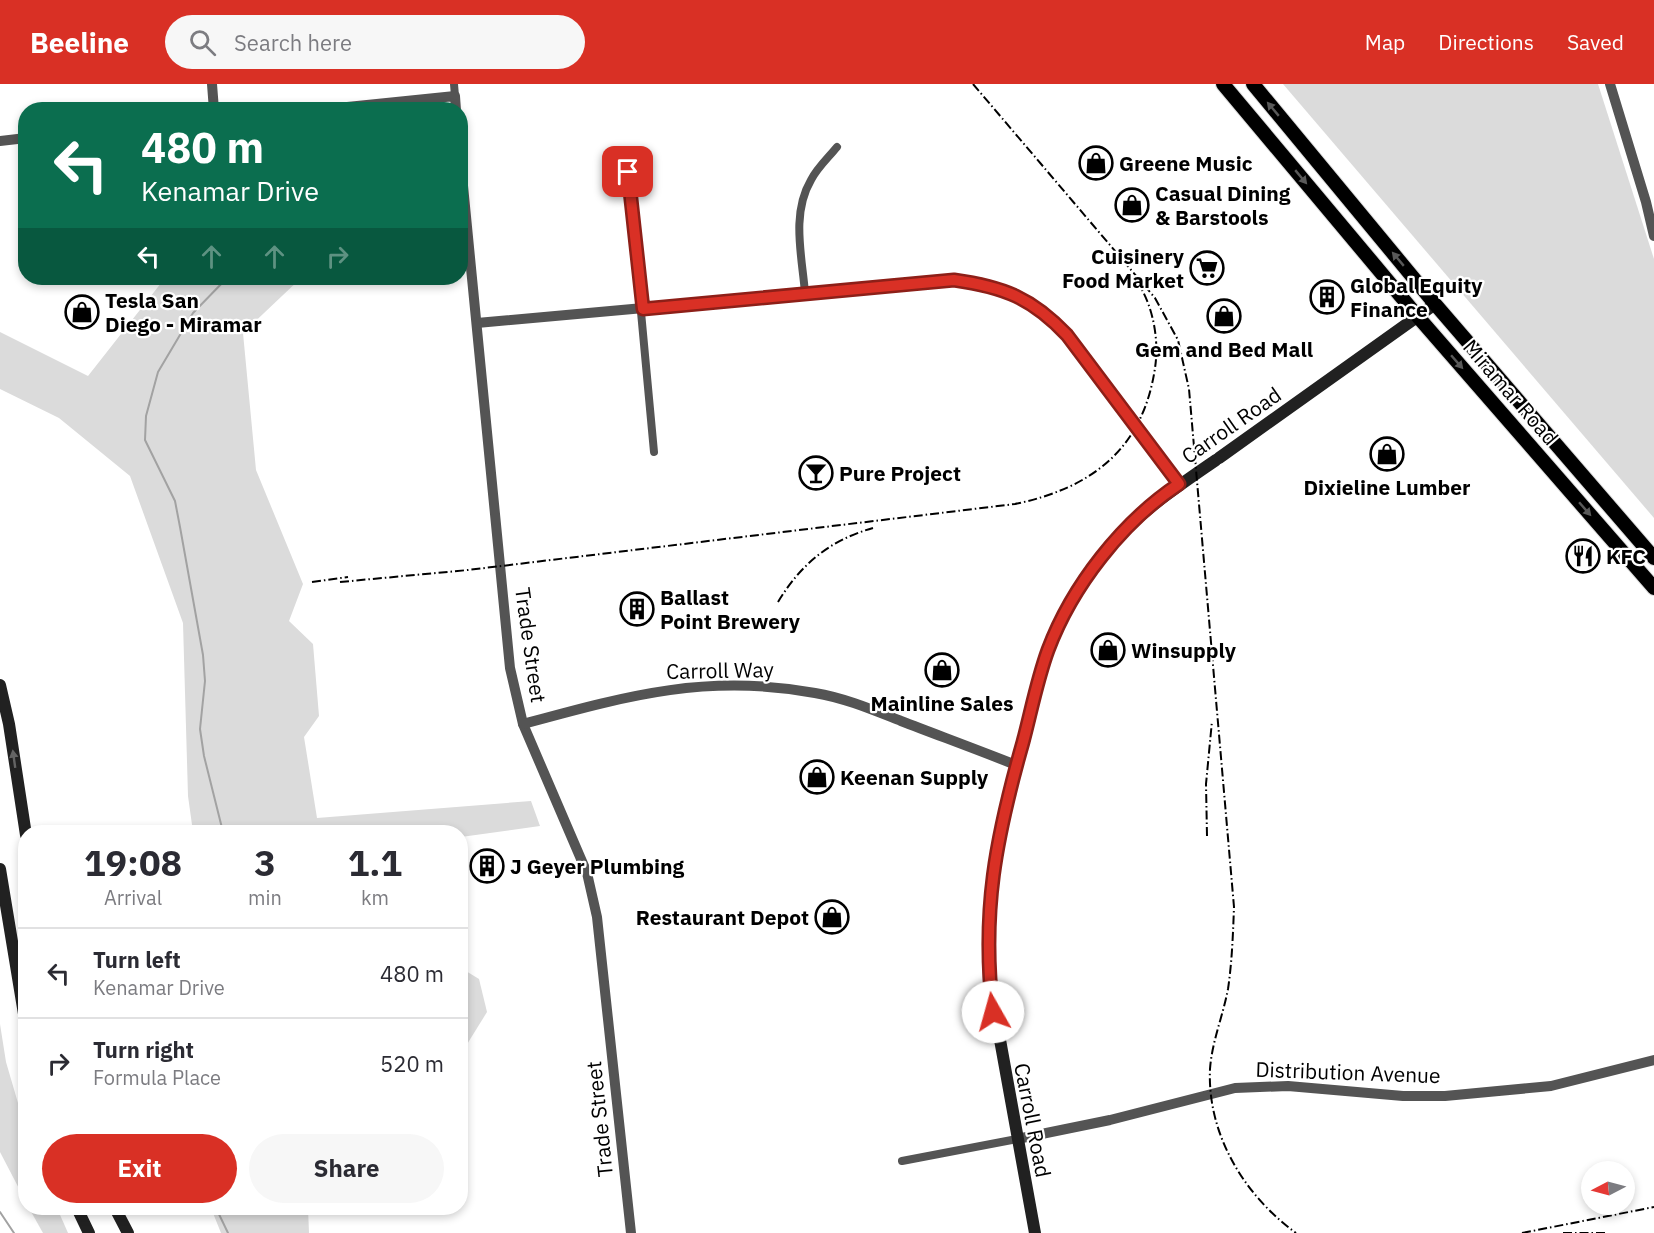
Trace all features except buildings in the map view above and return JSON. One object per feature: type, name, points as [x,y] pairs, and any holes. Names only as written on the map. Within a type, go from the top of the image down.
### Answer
[{"type":"main road","name":"Miramar Road","points":[[1223,84],[1419,318],[1654,588]]},
{"type":"main road","name":"Miramar Road","points":[[1253,84],[1435,304],[1654,558]]},
{"type":"main road","name":"Carroll Road","points":[[1035,1233],[993,1012],[987,939],[990,882],[998,836],[1048,650],[1067,611],[1087,578],[1113,543],[1139,517],[1179,484],[1419,318],[1435,304]]},
{"type":"main road","points":[[0,685],[4,724],[24,825]]},
{"type":"main road","points":[[0,868],[18,977]]},
{"type":"main road","points":[[80,1215],[89,1233]]},
{"type":"main road","points":[[119,1215],[128,1233]]},
{"type":"street","points":[[212,84],[213,102]]},
{"type":"street","points":[[454,84],[455,102]]},
{"type":"street","points":[[1610,84],[1654,236]]},
{"type":"street","points":[[396,102],[455,96]]},
{"type":"street","points":[[0,141],[18,139]]},
{"type":"street","points":[[805,293],[798,218],[802,199],[811,179],[837,147]]},
{"type":"street","points":[[628,172],[643,309],[654,452]]},
{"type":"street","points":[[1646,202],[1654,219]]},
{"type":"street","name":"Trade Street","points":[[468,234],[510,668],[523,724],[587,873],[597,916],[631,1233]]},
{"type":"street","points":[[477,323],[954,280],[990,285],[1021,297],[1047,314],[1067,335],[1179,484]]},
{"type":"street","name":"Carroll Way","points":[[523,724],[636,693],[693,686],[764,685],[816,693],[855,703],[1016,765]]},
{"type":"street","name":"Distribution Avenue","points":[[902,1161],[1110,1120],[1235,1088],[1288,1086],[1445,1096],[1551,1086],[1654,1060]]},
{"type":"shaded area","points":[[1283,84],[1598,84],[1654,259],[1654,518]]},
{"type":"shaded area","points":[[160,285],[294,285],[243,333],[256,470],[303,584],[289,621],[313,644],[319,716],[304,737],[317,818],[531,801],[540,826],[468,836],[468,825],[192,825],[188,796],[183,623],[130,476],[59,418],[0,389],[0,332],[88,376]]},
{"type":"shaded area","points":[[468,972],[479,979],[487,1012],[468,1043]]},
{"type":"shaded area","points":[[0,1024],[6,1062],[18,1103],[18,1187],[0,1152]]},
{"type":"shaded area","points":[[33,1215],[60,1215],[68,1233],[43,1233]]},
{"type":"shaded area","points":[[214,1215],[308,1215],[309,1233],[221,1233]]},
{"type":"waterway","points":[[220,285],[193,313],[158,372],[146,416],[145,440],[175,501],[203,655],[205,681],[200,729],[204,756],[221,825]]},
{"type":"waterway","points":[[0,1212],[14,1233]]},
{"type":"waterway","points":[[219,1215],[228,1233]]},
{"type":"railway","points":[[973,84],[1155,298],[1178,340],[1189,389],[1234,907],[1226,999],[1211,1059],[1211,1093],[1222,1140],[1233,1162],[1261,1201],[1296,1233]]},
{"type":"railway","points":[[340,582],[468,570],[1015,504],[1043,497],[1090,475],[1109,460],[1126,442],[1139,421],[1149,396],[1155,368],[1156,348],[1152,317],[1141,288]]},
{"type":"railway","points":[[778,602],[796,576],[818,555],[843,539],[873,528]]},
{"type":"railway","points":[[312,582],[348,577]]},
{"type":"railway","points":[[1207,836],[1206,784],[1212,721]]},
{"type":"railway","points":[[1522,1233],[1654,1207]]},
{"type":"railway","points":[[1563,1233],[1607,1233]]},
{"type":"place","name":"Greene Music","points":[[1096,163]]},
{"type":"place","name":"Casual Dining & Barstools","points":[[1132,205]]},
{"type":"place","name":"Cuisinery Food Market","points":[[1207,268]]},
{"type":"place","name":"Global Equity Finance","points":[[1327,297]]},
{"type":"place","name":"Tesla San Diego - Miramar","points":[[82,312]]},
{"type":"place","name":"Gem and Bed Mall","points":[[1224,316]]},
{"type":"place","name":"Dixieline Lumber","points":[[1387,454]]},
{"type":"place","name":"Pure Project","points":[[816,473]]},
{"type":"place","name":"KFC","points":[[1583,556]]},
{"type":"place","name":"Ballast Point Brewery","points":[[637,609]]},
{"type":"place","name":"Winsupply","points":[[1108,650]]},
{"type":"place","name":"Mainline Sales","points":[[942,670]]},
{"type":"place","name":"Keenan Supply","points":[[817,777]]},
{"type":"place","name":"J Geyer Plumbing","points":[[487,866]]},
{"type":"place","name":"Restaurant Depot","points":[[832,917]]},
{"type":"route","points":[[628,172],[643,309],[954,280],[990,285],[1021,297],[1047,314],[1067,335],[1179,484],[1139,517],[1113,543],[1087,578],[1067,611],[1048,650],[998,836],[990,882],[987,939],[993,1012]]}]
